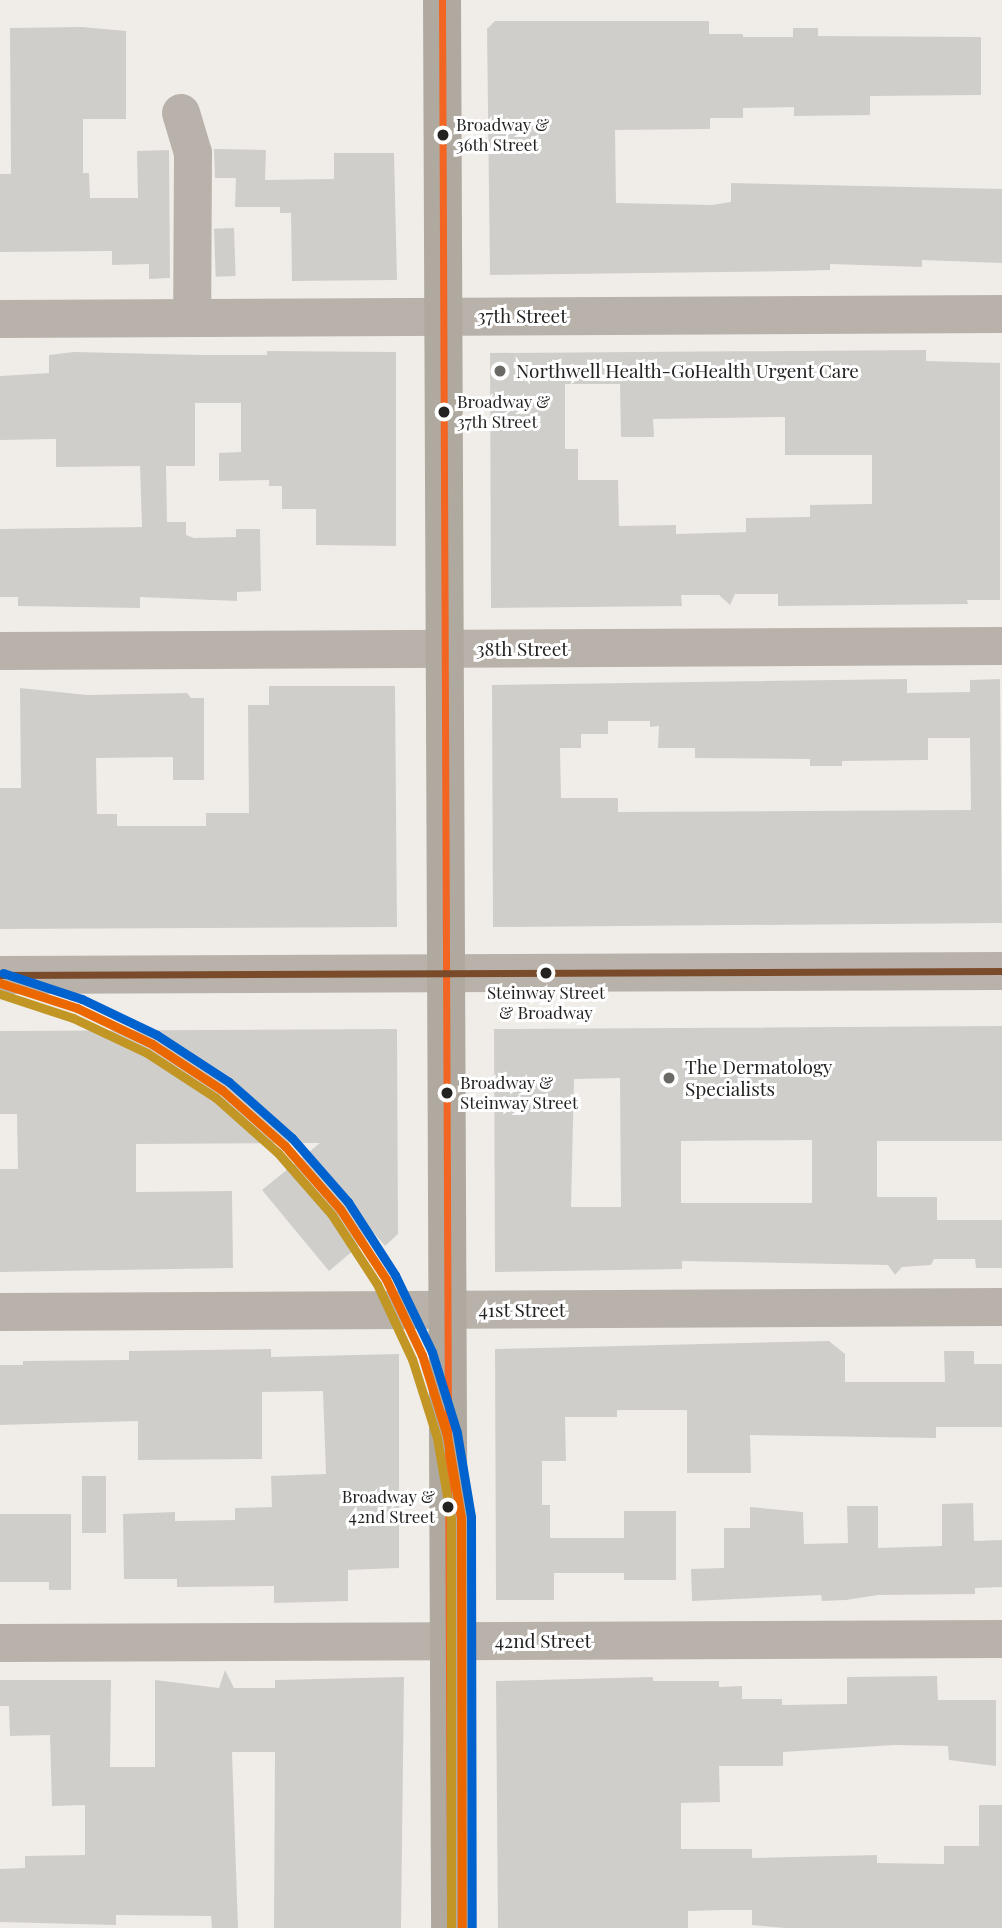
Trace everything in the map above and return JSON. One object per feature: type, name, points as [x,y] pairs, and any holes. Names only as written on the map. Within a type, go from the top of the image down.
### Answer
[{"type":"main road","points":[[442,0],[446,316],[444,649],[450,1928]]},
{"type":"street","points":[[181,113],[193,153],[192,318]]},
{"type":"street","name":"37th Street","points":[[0,319],[1002,314]]},
{"type":"street","name":"38th Street","points":[[0,652],[1002,646]]},
{"type":"street","points":[[0,975],[1002,971]]},
{"type":"street","name":"41st Street","points":[[0,1312],[1002,1307]]},
{"type":"street","name":"42nd Street","points":[[0,1643],[1002,1639]]},
{"type":"building","points":[[495,21],[709,21],[709,34],[743,34],[743,37],[793,37],[793,28],[818,28],[818,36],[981,37],[981,95],[870,96],[870,115],[794,116],[794,107],[743,108],[743,118],[710,118],[710,129],[615,130],[616,203],[712,205],[731,202],[731,183],[1002,189],[1002,263],[922,260],[922,267],[830,264],[830,270],[490,275],[487,29]]},
{"type":"building","points":[[82,27],[126,31],[126,119],[83,119],[83,173],[89,173],[90,198],[138,198],[137,151],[169,150],[170,278],[149,279],[149,264],[112,265],[112,251],[0,252],[0,174],[11,174],[10,28]]},
{"type":"building","points":[[214,149],[266,150],[265,180],[334,179],[334,153],[394,153],[397,280],[292,281],[291,213],[280,213],[280,207],[235,207],[236,178],[215,178]]},
{"type":"building","points":[[234,228],[236,276],[216,277],[214,229]]},
{"type":"building","points":[[926,350],[926,361],[1000,363],[1000,600],[967,600],[968,604],[778,606],[778,594],[735,594],[730,605],[719,595],[681,595],[682,606],[491,608],[490,353]],"holes":[[[565,384],[620,384],[621,437],[654,437],[653,419],[785,417],[785,455],[872,455],[872,504],[810,505],[810,517],[746,518],[746,532],[676,534],[676,525],[619,526],[618,480],[578,480],[578,449],[565,449]]]},
{"type":"building","points":[[267,351],[396,352],[396,546],[316,545],[316,509],[282,509],[282,486],[269,486],[269,480],[219,481],[219,453],[241,452],[241,403],[195,403],[195,466],[166,466],[167,522],[186,522],[186,535],[194,538],[236,537],[236,529],[260,529],[261,591],[237,592],[237,601],[140,597],[140,608],[18,606],[18,597],[0,597],[0,529],[142,527],[140,466],[56,467],[56,439],[0,440],[0,376],[49,373],[49,355],[74,352],[267,355]]},
{"type":"building","points":[[907,679],[907,693],[970,692],[970,680],[1000,679],[1002,923],[493,927],[492,685]],"holes":[[[608,721],[650,721],[650,727],[659,726],[658,748],[695,748],[695,758],[810,759],[810,766],[842,766],[842,761],[928,760],[928,738],[970,738],[971,810],[618,812],[618,798],[561,798],[560,748],[581,748],[581,734],[608,734]]]},
{"type":"building","points":[[269,686],[395,686],[397,927],[0,929],[0,788],[21,788],[20,688],[87,695],[187,693],[191,698],[204,698],[204,780],[173,780],[173,757],[96,758],[97,814],[117,814],[117,826],[206,826],[206,813],[249,813],[248,705],[269,705]]},
{"type":"building","points":[[1002,1026],[1002,1141],[877,1141],[877,1197],[937,1197],[937,1220],[1002,1220],[1002,1268],[976,1268],[975,1259],[934,1259],[931,1265],[902,1267],[895,1275],[888,1265],[682,1261],[682,1269],[495,1272],[494,1029]],"holes":[[[620,1078],[621,1207],[571,1207],[574,1079]],[[812,1140],[812,1203],[681,1203],[681,1141]]]},
{"type":"building","points":[[397,1029],[398,1234],[385,1246],[374,1233],[329,1271],[262,1190],[320,1143],[136,1144],[136,1192],[232,1191],[233,1268],[0,1272],[0,1169],[18,1169],[17,1114],[0,1114],[0,1031]]},
{"type":"building","points":[[829,1341],[845,1354],[845,1382],[945,1382],[944,1351],[974,1351],[974,1364],[1002,1364],[1002,1427],[936,1427],[936,1438],[750,1435],[751,1473],[687,1473],[687,1410],[617,1410],[617,1417],[565,1417],[566,1461],[542,1461],[542,1505],[550,1505],[550,1538],[624,1538],[624,1511],[676,1511],[676,1580],[624,1580],[624,1573],[554,1573],[554,1600],[496,1600],[495,1349]]},
{"type":"building","points":[[271,1349],[271,1357],[399,1354],[399,1568],[348,1570],[348,1601],[274,1603],[274,1586],[177,1587],[177,1579],[124,1579],[123,1514],[175,1512],[175,1521],[235,1520],[235,1508],[272,1507],[271,1476],[326,1474],[323,1391],[262,1392],[262,1459],[138,1460],[138,1421],[0,1425],[0,1365],[23,1365],[23,1361],[129,1360],[129,1351]]},
{"type":"building","points":[[82,1476],[106,1476],[106,1533],[82,1533]]},
{"type":"building","points":[[973,1503],[974,1541],[1002,1540],[1002,1587],[975,1588],[975,1594],[878,1595],[846,1600],[822,1601],[821,1595],[692,1601],[691,1569],[724,1568],[724,1528],[750,1528],[750,1507],[803,1512],[804,1544],[848,1543],[847,1506],[878,1506],[878,1548],[942,1546],[942,1504]]},
{"type":"building","points":[[0,1514],[71,1514],[71,1590],[49,1590],[49,1582],[0,1582]]},
{"type":"building","points":[[225,1670],[234,1688],[275,1688],[275,1680],[404,1677],[401,1928],[274,1928],[275,1752],[232,1752],[238,1928],[212,1928],[211,1916],[116,1915],[116,1925],[0,1922],[0,1869],[25,1868],[25,1856],[85,1855],[85,1805],[52,1806],[50,1735],[10,1736],[9,1706],[0,1706],[0,1680],[111,1680],[110,1767],[155,1767],[155,1680],[219,1688]]},
{"type":"building","points":[[937,1676],[938,1700],[996,1700],[996,1766],[949,1760],[948,1746],[895,1745],[783,1752],[783,1766],[719,1766],[720,1802],[681,1803],[681,1849],[752,1849],[752,1858],[877,1855],[877,1863],[944,1864],[944,1846],[979,1846],[979,1805],[1002,1805],[1002,1928],[785,1928],[752,1925],[752,1910],[722,1910],[688,1911],[688,1928],[498,1928],[496,1681],[653,1677],[653,1681],[719,1681],[719,1687],[742,1686],[742,1699],[782,1699],[782,1705],[847,1704],[847,1677]]},
{"type":"transit line","points":[[442,0],[450,1928]]},
{"type":"transit line","points":[[0,975],[1002,971]]},
{"type":"transit line","points":[[3,973],[82,999],[157,1035],[229,1082],[292,1138],[348,1202],[395,1275],[432,1352],[457,1433],[471,1517],[472,1928]]},
{"type":"transit line","points":[[0,983],[77,1008],[152,1044],[222,1090],[285,1146],[340,1209],[386,1279],[422,1355],[447,1436],[461,1518],[462,1928]]},
{"type":"transit line","points":[[0,994],[73,1018],[147,1053],[216,1098],[278,1153],[332,1215],[377,1284],[412,1359],[437,1438],[451,1519],[451,1928]]},
{"type":"place","name":"Broadway & 36th Street","points":[[443,135]]},
{"type":"place","name":"Northwell Health-GoHealth Urgent Care","points":[[500,371]]},
{"type":"place","name":"Broadway & 37th Street","points":[[444,412]]},
{"type":"place","name":"Steinway Street & Broadway","points":[[546,973]]},
{"type":"place","name":"The Dermatology Specialists","points":[[669,1078]]},
{"type":"place","name":"Broadway & Steinway Street","points":[[447,1093]]},
{"type":"place","name":"Broadway & 42nd Street","points":[[448,1507]]}]
